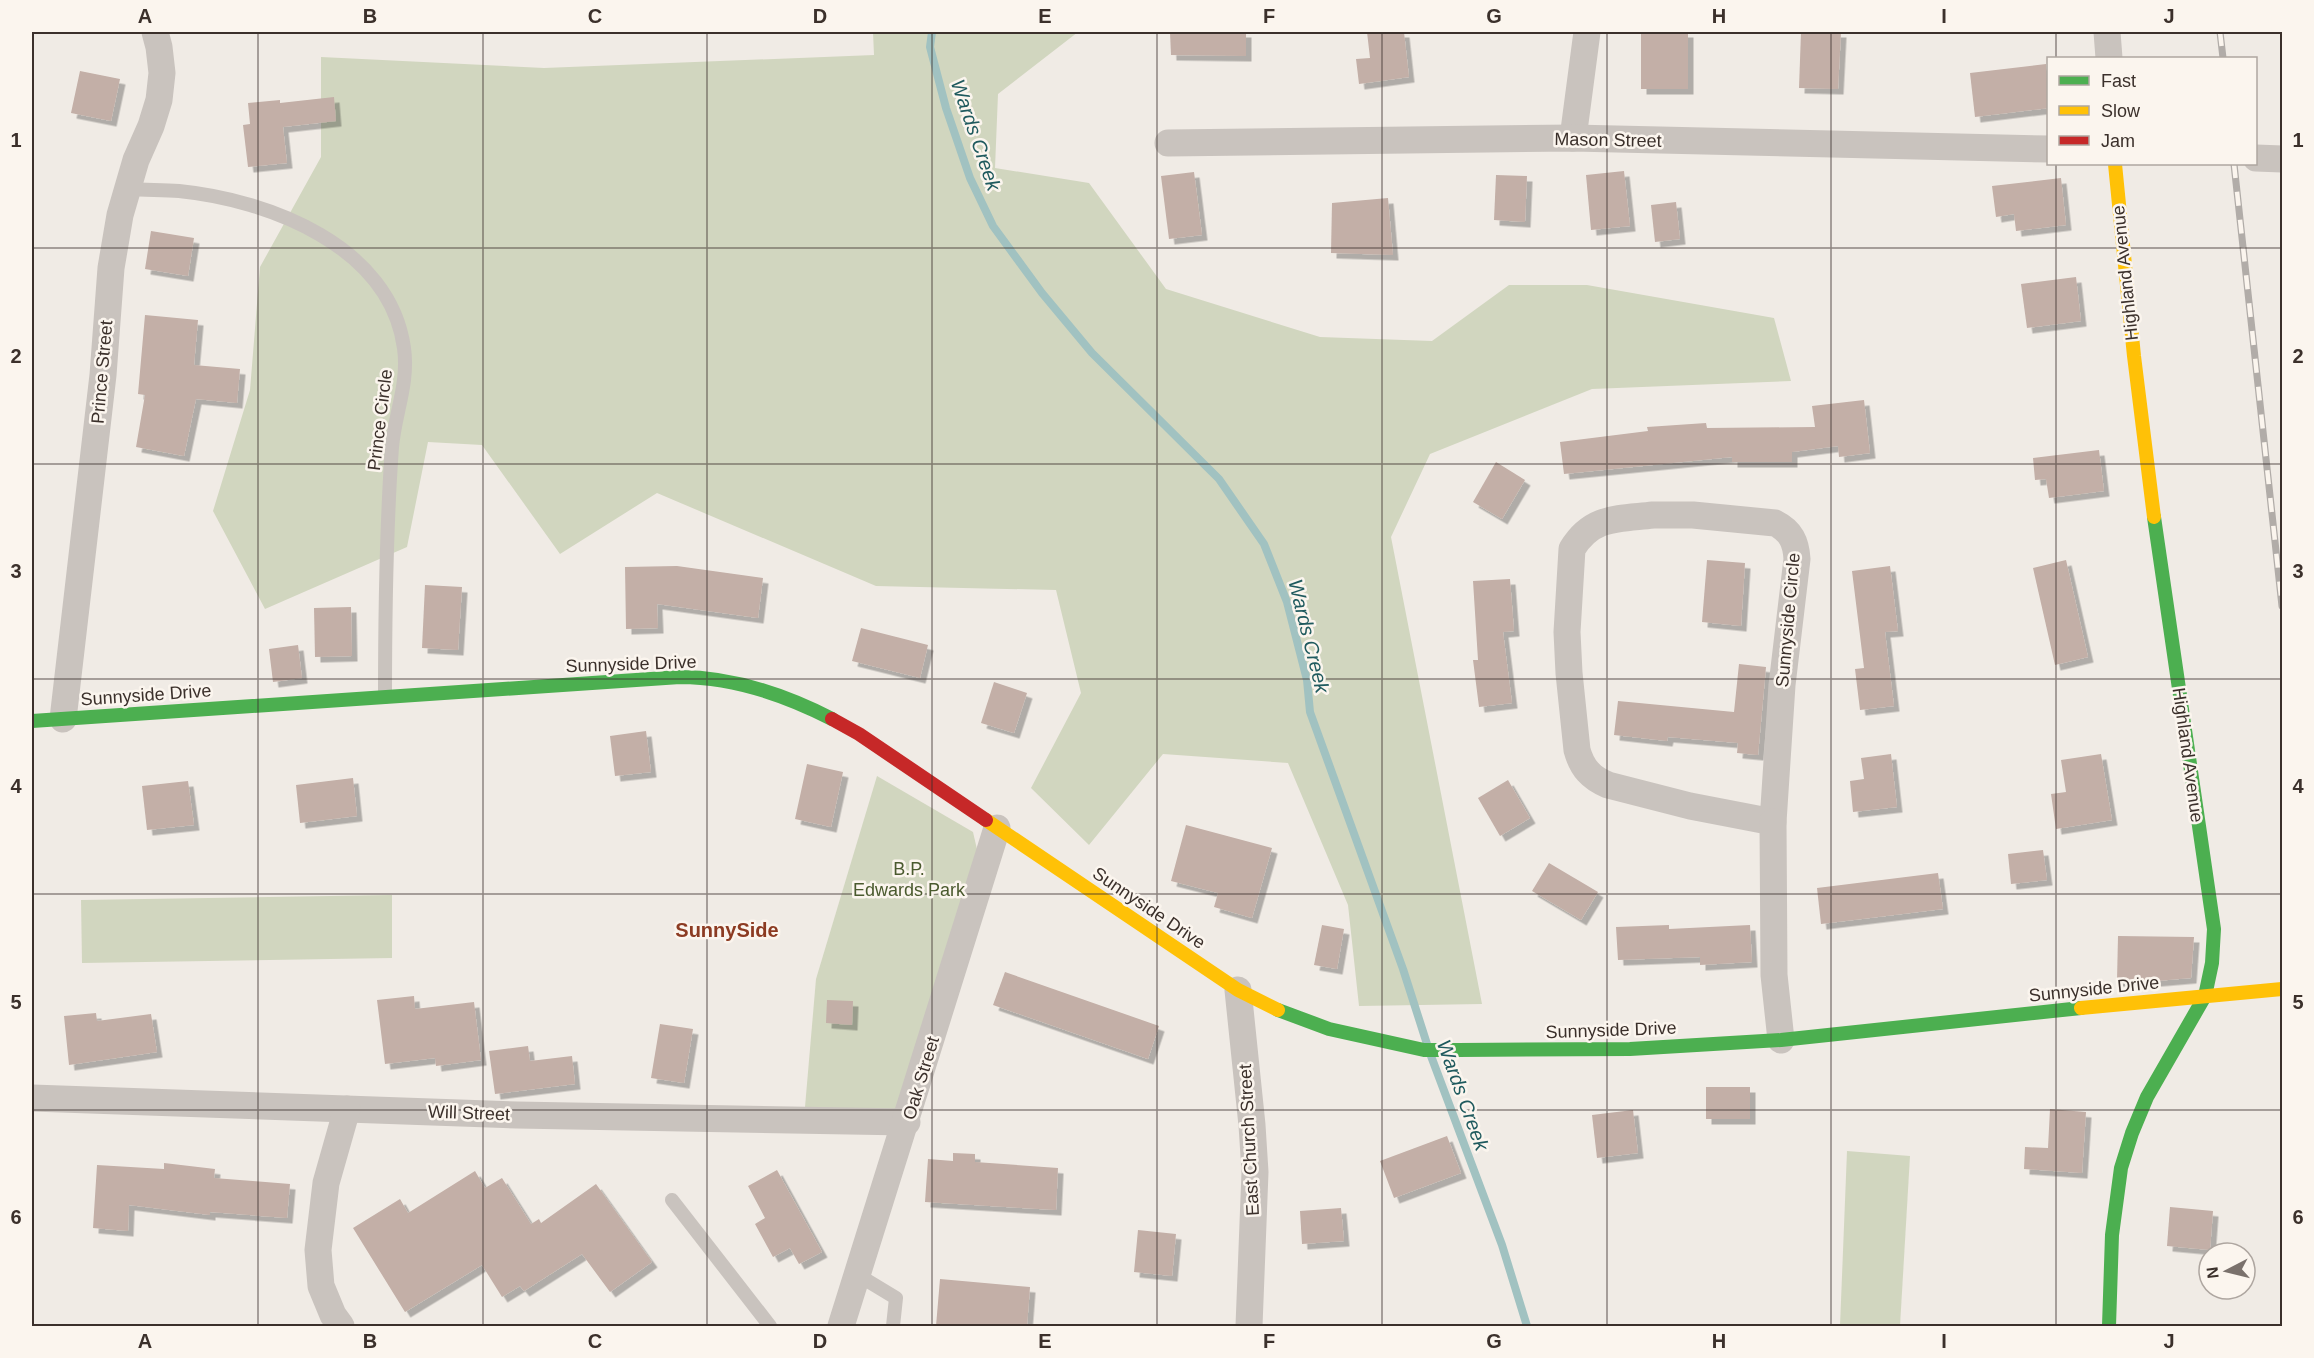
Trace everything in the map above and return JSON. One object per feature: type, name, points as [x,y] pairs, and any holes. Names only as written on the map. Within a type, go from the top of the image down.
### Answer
[{"type":"street","name":"Prince Street","points":[[63,719],[104,375],[111,268],[120,215],[136,160],[152,126],[159,100],[162,73],[155,32]]},
{"type":"street","points":[[1573,138],[1587,32]]},
{"type":"street","points":[[2107,32],[2109,57]]},
{"type":"street","name":"Mason Street","points":[[1168,143],[1573,138],[2047,149]]},
{"type":"street","points":[[2257,158],[2283,159]]},
{"type":"street","name":"Highland Avenue","points":[[2109,1326],[2115,1207],[2119,1176],[2127,1146],[2148,1094],[2197,1014],[2205,996],[2214,963],[2214,929],[2147,476],[2115,165]]},
{"type":"street","name":"Sunnyside Circle","points":[[1773,822],[1690,806],[1608,785],[1597,781],[1584,767],[1578,750],[1569,673],[1567,632],[1572,549],[1588,529],[1612,519],[1693,514],[1775,523],[1785,528],[1793,537],[1797,548],[1797,559],[1782,684],[1773,822],[1774,975],[1781,1040]]},
{"type":"street","name":"Sunnyside Drive","points":[[32,721],[652,678],[706,678],[760,688],[811,707],[859,734],[1238,990],[1282,1012],[1329,1029],[1424,1050],[1630,1049],[1781,1040],[2283,989]]},
{"type":"street","name":"Oak Street","points":[[841,1326],[907,1122],[997,828]]},
{"type":"street","name":"East Church Street","points":[[1238,990],[1255,1172],[1249,1326]]},
{"type":"street","name":"Will Street","points":[[32,1098],[529,1115],[907,1122]]},
{"type":"street","points":[[341,1326],[333,1315],[321,1286],[317,1268],[326,1183],[347,1109]]},
{"type":"lane","name":"Prince Circle","points":[[129,189],[180,191],[232,201],[282,217],[330,240],[353,257],[373,277],[389,301],[400,327],[406,370],[404,391],[392,444],[385,611],[385,697]]},
{"type":"lane","points":[[672,1200],[770,1326]]},
{"type":"lane","points":[[858,1275],[896,1298],[893,1326]]},
{"type":"green space","points":[[873,32],[1078,32],[998,94],[995,168],[1089,183],[1166,289],[1320,337],[1432,341],[1509,285],[1587,285],[1774,318],[1791,381],[1592,389],[1430,454],[1391,537],[1482,1004],[1359,1006],[1348,905],[1288,763],[1163,754],[1089,845],[1031,788],[1081,693],[1056,590],[876,586],[657,493],[560,554],[482,445],[428,442],[407,547],[265,609],[213,511],[250,390],[260,267],[321,157],[321,57],[544,68],[874,55]]},
{"type":"green space","name":"B.P. Edwards Park","points":[[877,776],[973,832],[979,858],[898,1111],[805,1107],[816,979]]},
{"type":"green space","points":[[392,895],[392,958],[82,963],[81,900]]},
{"type":"green space","points":[[1847,1151],[1910,1156],[1900,1326],[1840,1326]]},
{"type":"building","points":[[1170,32],[1246,32],[1246,56],[1171,55]]},
{"type":"building","points":[[1367,32],[1404,32],[1409,77],[1359,84],[1356,59],[1370,58]]},
{"type":"building","points":[[1641,32],[1688,32],[1688,89],[1641,89]]},
{"type":"building","points":[[1801,32],[1841,32],[1838,89],[1799,88]]},
{"type":"building","points":[[2046,64],[2047,108],[1975,117],[1970,73]]},
{"type":"building","points":[[80,71],[120,79],[111,121],[71,113]]},
{"type":"building","points":[[334,97],[336,121],[283,127],[287,163],[248,167],[243,125],[250,124],[248,103],[280,100],[280,103]]},
{"type":"building","points":[[1624,171],[1630,226],[1591,230],[1586,175]]},
{"type":"building","points":[[1194,172],[1202,235],[1169,239],[1161,176]]},
{"type":"building","points":[[1496,175],[1527,176],[1525,222],[1494,220]]},
{"type":"building","points":[[2061,178],[2066,225],[2016,231],[2014,214],[1996,217],[1992,186]]},
{"type":"building","points":[[1388,198],[1393,255],[1331,253],[1332,203]]},
{"type":"building","points":[[1676,202],[1680,239],[1655,242],[1651,205]]},
{"type":"building","points":[[151,231],[194,238],[188,276],[145,269]]},
{"type":"building","points":[[2076,277],[2081,321],[2027,328],[2021,284]]},
{"type":"building","points":[[145,315],[198,320],[194,365],[240,369],[237,403],[196,399],[184,456],[136,447],[145,395],[138,394]]},
{"type":"building","points":[[1864,400],[1870,453],[1839,457],[1838,446],[1792,452],[1792,462],[1732,462],[1732,457],[1564,474],[1560,442],[1648,431],[1647,427],[1706,423],[1707,428],[1815,427],[1812,406]]},
{"type":"building","points":[[2099,450],[2104,491],[2049,498],[2046,479],[2035,480],[2033,458]]},
{"type":"building","points":[[1496,462],[1525,480],[1502,519],[1473,502]]},
{"type":"building","points":[[1707,560],[1745,563],[1741,626],[1702,622]]},
{"type":"building","points":[[2066,560],[2088,657],[2055,665],[2033,568]]},
{"type":"building","points":[[677,566],[763,578],[758,618],[657,604],[658,628],[626,629],[625,567]]},
{"type":"building","points":[[1890,566],[1898,631],[1885,632],[1894,706],[1860,710],[1855,669],[1864,668],[1852,571]]},
{"type":"building","points":[[1510,579],[1514,631],[1503,632],[1512,703],[1479,707],[1473,660],[1478,660],[1473,581]]},
{"type":"building","points":[[425,585],[462,587],[458,650],[422,648]]},
{"type":"building","points":[[351,607],[352,656],[315,657],[314,608]]},
{"type":"building","points":[[861,628],[928,645],[920,678],[852,661]]},
{"type":"building","points":[[298,645],[302,678],[273,682],[269,649]]},
{"type":"building","points":[[1739,664],[1766,667],[1758,755],[1737,753],[1738,743],[1668,737],[1667,741],[1614,735],[1618,701],[1734,712]]},
{"type":"building","points":[[994,682],[1027,693],[1014,733],[981,723]]},
{"type":"building","points":[[646,731],[651,772],[615,776],[610,736]]},
{"type":"building","points":[[1891,754],[1897,807],[1853,812],[1850,781],[1864,779],[1861,758]]},
{"type":"building","points":[[2101,754],[2112,820],[2056,829],[2051,794],[2066,792],[2061,760]]},
{"type":"building","points":[[807,764],[843,772],[831,827],[795,819]]},
{"type":"building","points":[[353,778],[357,816],[300,823],[296,785]]},
{"type":"building","points":[[1508,780],[1530,818],[1500,836],[1478,798]]},
{"type":"building","points":[[188,781],[194,825],[147,830],[142,786]]},
{"type":"building","points":[[1186,825],[1272,848],[1252,918],[1214,907],[1218,893],[1171,881]]},
{"type":"building","points":[[2043,850],[2047,880],[2011,884],[2008,854]]},
{"type":"building","points":[[1549,863],[1598,892],[1581,920],[1532,891]]},
{"type":"building","points":[[1938,873],[1943,909],[1821,924],[1817,888]]},
{"type":"building","points":[[1322,925],[1344,929],[1337,969],[1314,965]]},
{"type":"building","points":[[1669,925],[1669,929],[1750,925],[1752,962],[1700,965],[1700,957],[1618,960],[1616,927]]},
{"type":"building","points":[[2118,936],[2194,937],[2191,978],[2117,981]]},
{"type":"building","points":[[1005,972],[1159,1026],[1148,1059],[993,1005]]},
{"type":"building","points":[[414,996],[415,1009],[474,1002],[481,1060],[436,1066],[435,1058],[385,1064],[377,1000]]},
{"type":"building","points":[[827,1000],[853,1001],[852,1025],[826,1023]]},
{"type":"building","points":[[96,1013],[97,1021],[151,1014],[157,1052],[69,1065],[64,1016]]},
{"type":"building","points":[[660,1024],[693,1029],[684,1083],[651,1078]]},
{"type":"building","points":[[528,1046],[530,1061],[572,1056],[575,1084],[495,1094],[489,1051]]},
{"type":"building","points":[[1706,1087],[1750,1087],[1750,1119],[1706,1119]]},
{"type":"building","points":[[2050,1109],[2086,1112],[2082,1173],[2024,1169],[2025,1147],[2048,1148]]},
{"type":"building","points":[[1633,1110],[1638,1153],[1597,1158],[1592,1115]]},
{"type":"building","points":[[1447,1136],[1461,1173],[1394,1198],[1380,1161]]},
{"type":"building","points":[[953,1153],[975,1154],[975,1162],[1058,1168],[1056,1210],[925,1202],[928,1159],[953,1161]]},
{"type":"building","points":[[164,1163],[215,1169],[214,1178],[290,1184],[287,1218],[210,1212],[210,1215],[129,1205],[128,1231],[93,1228],[97,1165],[164,1169]]},
{"type":"building","points":[[777,1170],[822,1252],[799,1264],[790,1248],[773,1257],[755,1224],[765,1218],[748,1186]]},
{"type":"building","points":[[475,1171],[485,1188],[502,1178],[531,1224],[539,1219],[541,1223],[596,1184],[652,1262],[610,1292],[582,1254],[524,1291],[520,1286],[502,1297],[482,1265],[405,1312],[353,1228],[400,1199],[408,1213]]},
{"type":"building","points":[[2170,1207],[2213,1211],[2211,1241],[2197,1241],[2197,1249],[2167,1246]]},
{"type":"building","points":[[1341,1208],[1344,1241],[1302,1244],[1300,1211]]},
{"type":"building","points":[[1138,1230],[1176,1234],[1172,1276],[1134,1272]]},
{"type":"building","points":[[940,1279],[1030,1287],[1027,1326],[936,1326]]},
{"type":"waterway","name":"Wards Creek","points":[[932,32],[930,47],[946,108],[970,178],[993,226],[1042,293],[1092,353],[1219,479],[1264,544],[1287,602],[1307,680],[1310,712],[1403,969],[1427,1044]]},
{"type":"waterway","name":"Wards Creek","points":[[1431,1056],[1502,1245],[1527,1326]]},
{"type":"railway","points":[[2220,32],[2223,57]]},
{"type":"railway","points":[[2234,165],[2282,606]]},
{"type":"traffic: fast","points":[[2109,1326],[2112,1235],[2121,1168],[2147,1097],[2205,996],[2212,963],[2214,929],[2154,517]]},
{"type":"traffic: fast","points":[[32,721],[680,677],[720,680],[758,689],[796,702],[832,719]]},
{"type":"traffic: fast","points":[[1278,1010],[1329,1029],[1424,1050],[1458,1050],[1630,1049],[1781,1040],[2081,1008]]},
{"type":"traffic: slow","points":[[2115,165],[2134,356],[2154,517]]},
{"type":"traffic: slow","points":[[986,820],[1238,990],[1278,1010]]},
{"type":"traffic: slow","points":[[2081,1008],[2282,989]]},
{"type":"traffic: jam","points":[[832,719],[859,734],[986,820]]},
{"type":"district","name":"SunnySide","points":[[727,930]]}]
